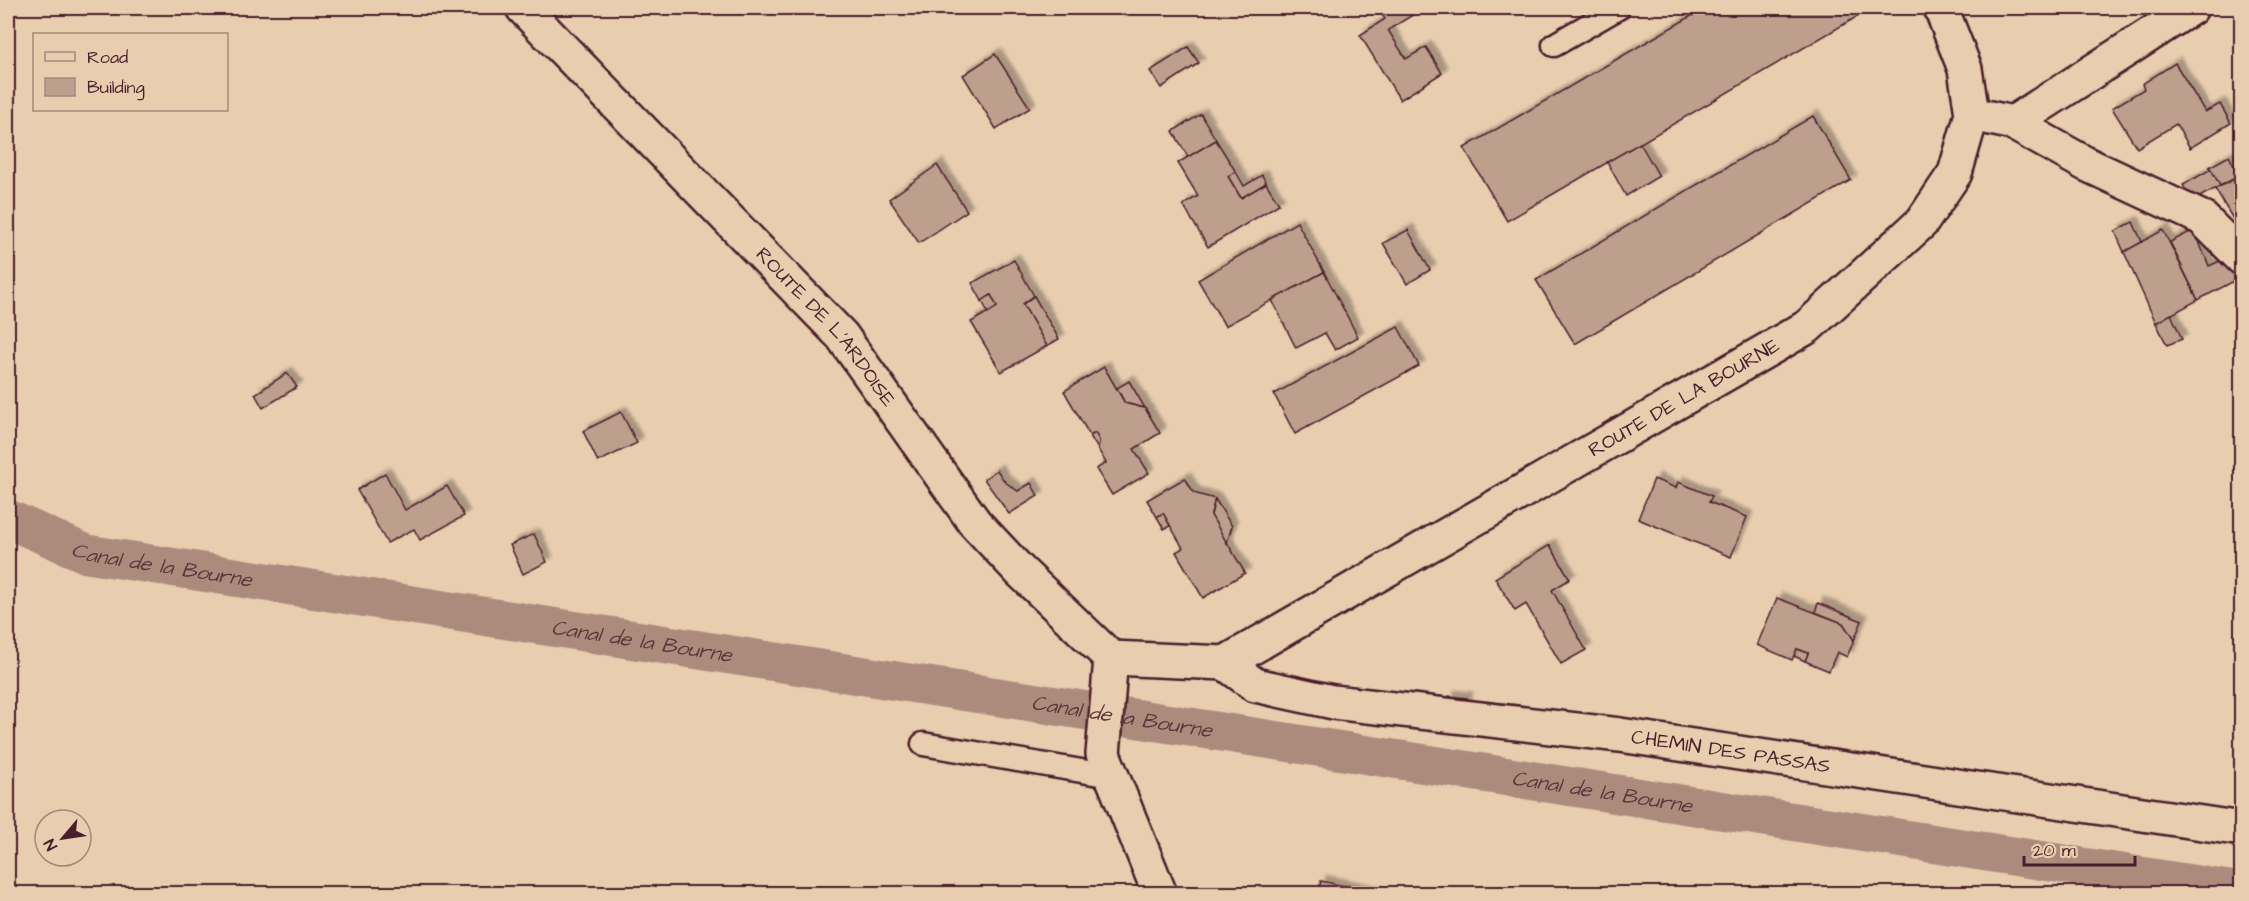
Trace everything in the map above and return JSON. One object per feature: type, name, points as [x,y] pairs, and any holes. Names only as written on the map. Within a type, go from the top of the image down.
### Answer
[{"type":"street","name":"ROUTE DE L'ARDOISE","points":[[523,8],[842,336],[975,523],[1020,571],[1111,658]]},
{"type":"street","name":"ROUTE DE LA BOURNE","points":[[1225,663],[1807,327],[1922,222],[1956,173],[1972,114],[1965,69],[1941,8]]},
{"type":"street","points":[[2013,123],[2191,8]]},
{"type":"street","points":[[1972,114],[2013,123],[2086,164],[2202,219],[2241,258]]},
{"type":"street","points":[[1160,894],[1107,765],[1111,658],[1225,663]]},
{"type":"street","name":"CHEMIN DES PASSAS","points":[[1225,663],[1255,684],[1333,702],[1620,735],[2241,828]]},
{"type":"lane","points":[[1554,45],[1618,8]]},
{"type":"lane","points":[[923,744],[1107,765]]},
{"type":"building","points":[[1378,8],[1424,8],[1388,30],[1406,59],[1426,47],[1442,73],[1400,100],[1360,35],[1385,19]]},
{"type":"building","points":[[1705,8],[1872,8],[1507,221],[1464,148]]},
{"type":"building","points":[[1188,47],[1199,63],[1161,88],[1150,71]]},
{"type":"building","points":[[995,54],[1030,108],[996,129],[963,75]]},
{"type":"building","points":[[2175,63],[2205,112],[2220,104],[2231,123],[2190,148],[2176,124],[2137,148],[2112,108],[2144,89],[2142,84]]},
{"type":"building","points":[[1201,114],[1216,140],[1188,157],[1173,131]]},
{"type":"building","points":[[1813,116],[1851,180],[1575,344],[1536,280]]},
{"type":"building","points":[[1216,140],[1236,172],[1228,176],[1241,198],[1266,183],[1279,204],[1208,247],[1183,205],[1198,196],[1178,163]]},
{"type":"building","points":[[1640,143],[1659,176],[1626,196],[1607,162]]},
{"type":"building","points":[[2229,156],[2239,176],[2220,186],[2209,167]]},
{"type":"building","points":[[937,165],[967,211],[919,243],[889,199]]},
{"type":"building","points":[[2211,169],[2220,186],[2192,201],[2183,185]]},
{"type":"building","points":[[1236,172],[1244,186],[1262,175],[1266,183],[1241,198],[1228,176]]},
{"type":"building","points":[[2242,175],[2242,234],[2215,189]]},
{"type":"building","points":[[1297,222],[1324,272],[1225,326],[1198,280]]},
{"type":"building","points":[[2133,222],[2142,242],[2124,252],[2115,231]]},
{"type":"building","points":[[1408,230],[1430,270],[1407,284],[1383,243]]},
{"type":"building","points":[[2163,230],[2198,300],[2156,323],[2124,252]]},
{"type":"building","points":[[2194,230],[2209,266],[2231,256],[2242,277],[2198,300],[2170,242]]},
{"type":"building","points":[[1014,260],[1034,296],[1023,304],[1047,346],[1001,372],[971,322],[997,307],[991,295],[982,301],[972,283]]},
{"type":"building","points":[[1324,272],[1358,337],[1335,350],[1325,333],[1296,348],[1272,300]]},
{"type":"building","points":[[991,295],[997,307],[988,313],[982,301]]},
{"type":"building","points":[[1034,296],[1059,339],[1047,346],[1023,304]]},
{"type":"building","points":[[2171,314],[2182,339],[2167,345],[2156,323]]},
{"type":"building","points":[[1398,327],[1419,366],[1295,434],[1274,394]]},
{"type":"building","points":[[1104,367],[1125,403],[1145,408],[1160,433],[1134,449],[1149,473],[1112,495],[1096,469],[1106,463],[1098,449],[1099,440],[1095,433],[1090,436],[1064,391]]},
{"type":"building","points":[[287,373],[297,387],[263,408],[255,394]]},
{"type":"building","points":[[1129,381],[1145,408],[1125,403],[1117,388]]},
{"type":"building","points":[[621,412],[637,443],[598,462],[583,431]]},
{"type":"building","points":[[1095,433],[1099,440],[1098,449],[1090,436]]},
{"type":"building","points":[[997,470],[1005,482],[1018,491],[1031,483],[1038,496],[1009,514],[984,479]]},
{"type":"building","points":[[385,473],[405,510],[447,486],[464,516],[420,540],[414,529],[387,543],[357,490]]},
{"type":"building","points":[[1185,478],[1194,493],[1215,499],[1211,515],[1245,573],[1203,598],[1176,552],[1183,548],[1163,513],[1157,517],[1147,500]]},
{"type":"building","points":[[1654,479],[1676,488],[1678,482],[1712,496],[1709,502],[1747,517],[1731,557],[1638,519]]},
{"type":"building","points":[[1215,499],[1232,526],[1227,543],[1211,515]]},
{"type":"building","points":[[1163,513],[1170,526],[1164,529],[1157,517]]},
{"type":"building","points":[[534,534],[547,562],[523,574],[510,545]]},
{"type":"building","points":[[1550,545],[1570,579],[1552,590],[1586,650],[1561,664],[1526,604],[1515,611],[1495,578]]},
{"type":"building","points":[[1777,598],[1843,623],[1854,640],[1847,657],[1837,652],[1829,671],[1805,661],[1808,653],[1797,649],[1792,660],[1757,645]]},
{"type":"building","points":[[1818,603],[1862,621],[1854,640],[1843,623],[1815,612]]},
{"type":"building","points":[[1797,649],[1808,653],[1805,661],[1794,656]]},
{"type":"building","points":[[1449,696],[1467,698],[1465,709],[1447,707]]},
{"type":"building","points":[[1321,881],[1378,893],[1378,894],[1318,894]]},
{"type":"waterway","name":"Canal de la Bourne","points":[[8,519],[87,554],[2242,892]]}]
